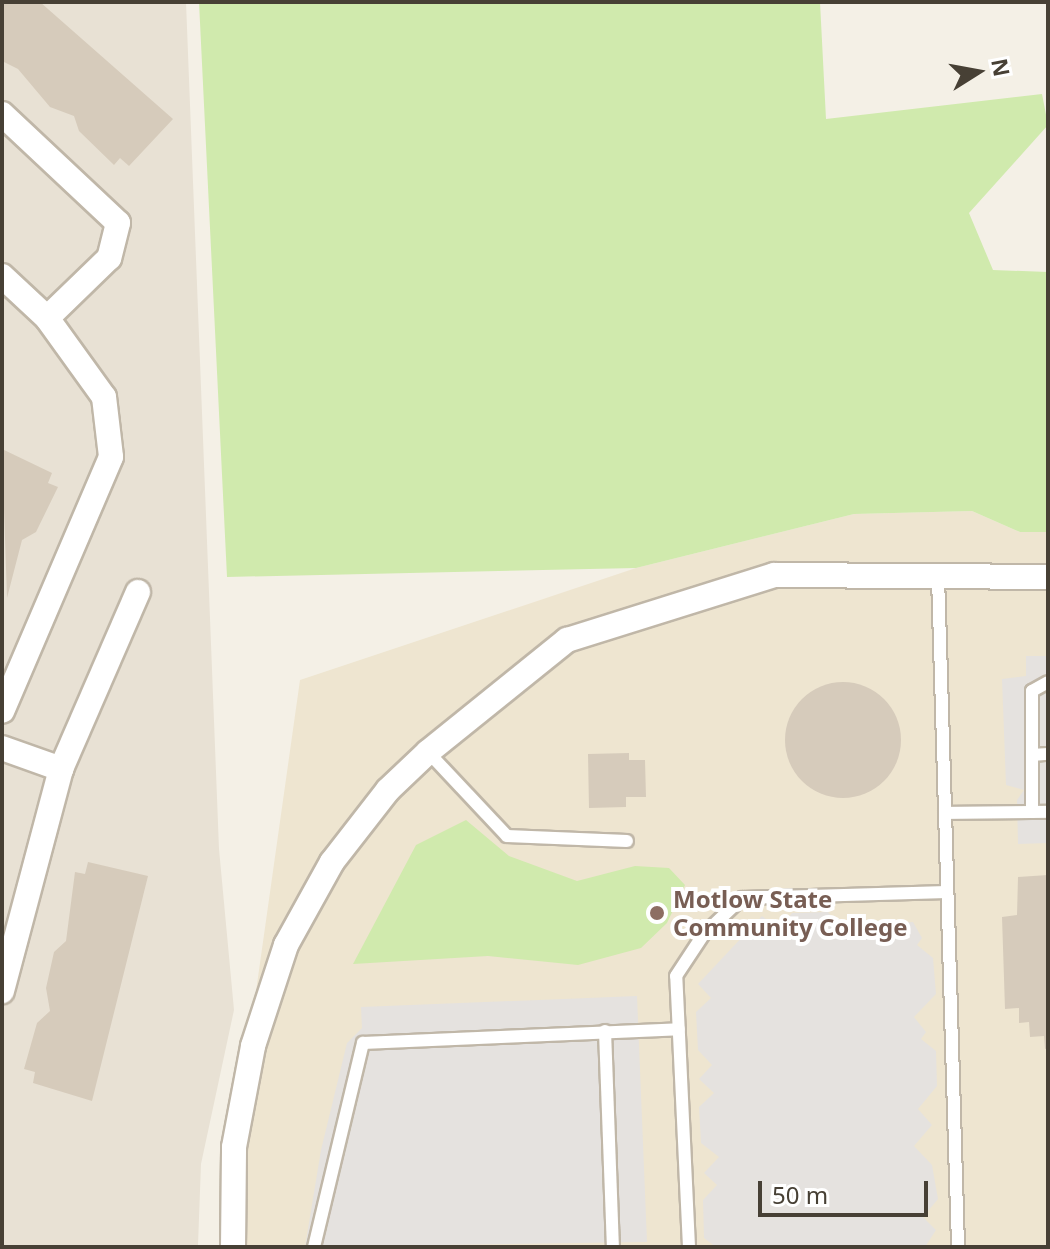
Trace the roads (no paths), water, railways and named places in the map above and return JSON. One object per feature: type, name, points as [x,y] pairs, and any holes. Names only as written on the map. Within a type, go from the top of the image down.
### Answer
[{"type":"street","points":[[2,114],[118,223],[109,258],[47,318]]},
{"type":"street","points":[[2,276],[47,318],[104,397],[111,457],[2,711]]},
{"type":"street","points":[[233,1247],[234,1147],[253,1046],[286,945],[332,862],[388,790],[428,752],[567,640],[774,575],[1048,577]]},
{"type":"street","points":[[2,991],[61,769],[138,592]]},
{"type":"street","points":[[2,748],[61,769]]},
{"type":"lane","points":[[938,576],[958,1247]]},
{"type":"lane","points":[[1032,812],[1032,691],[1048,682]]},
{"type":"lane","points":[[428,752],[507,836],[627,841]]},
{"type":"lane","points":[[1032,755],[1048,754]]},
{"type":"lane","points":[[945,813],[1048,812]]},
{"type":"lane","points":[[689,1247],[676,976],[703,935],[742,898],[947,892]]},
{"type":"lane","points":[[314,1247],[354,1056],[363,1043],[679,1029]]},
{"type":"lane","points":[[605,1031],[613,1247]]},
{"type":"place","name":"Motlow State Community College","points":[[657,913]]}]
